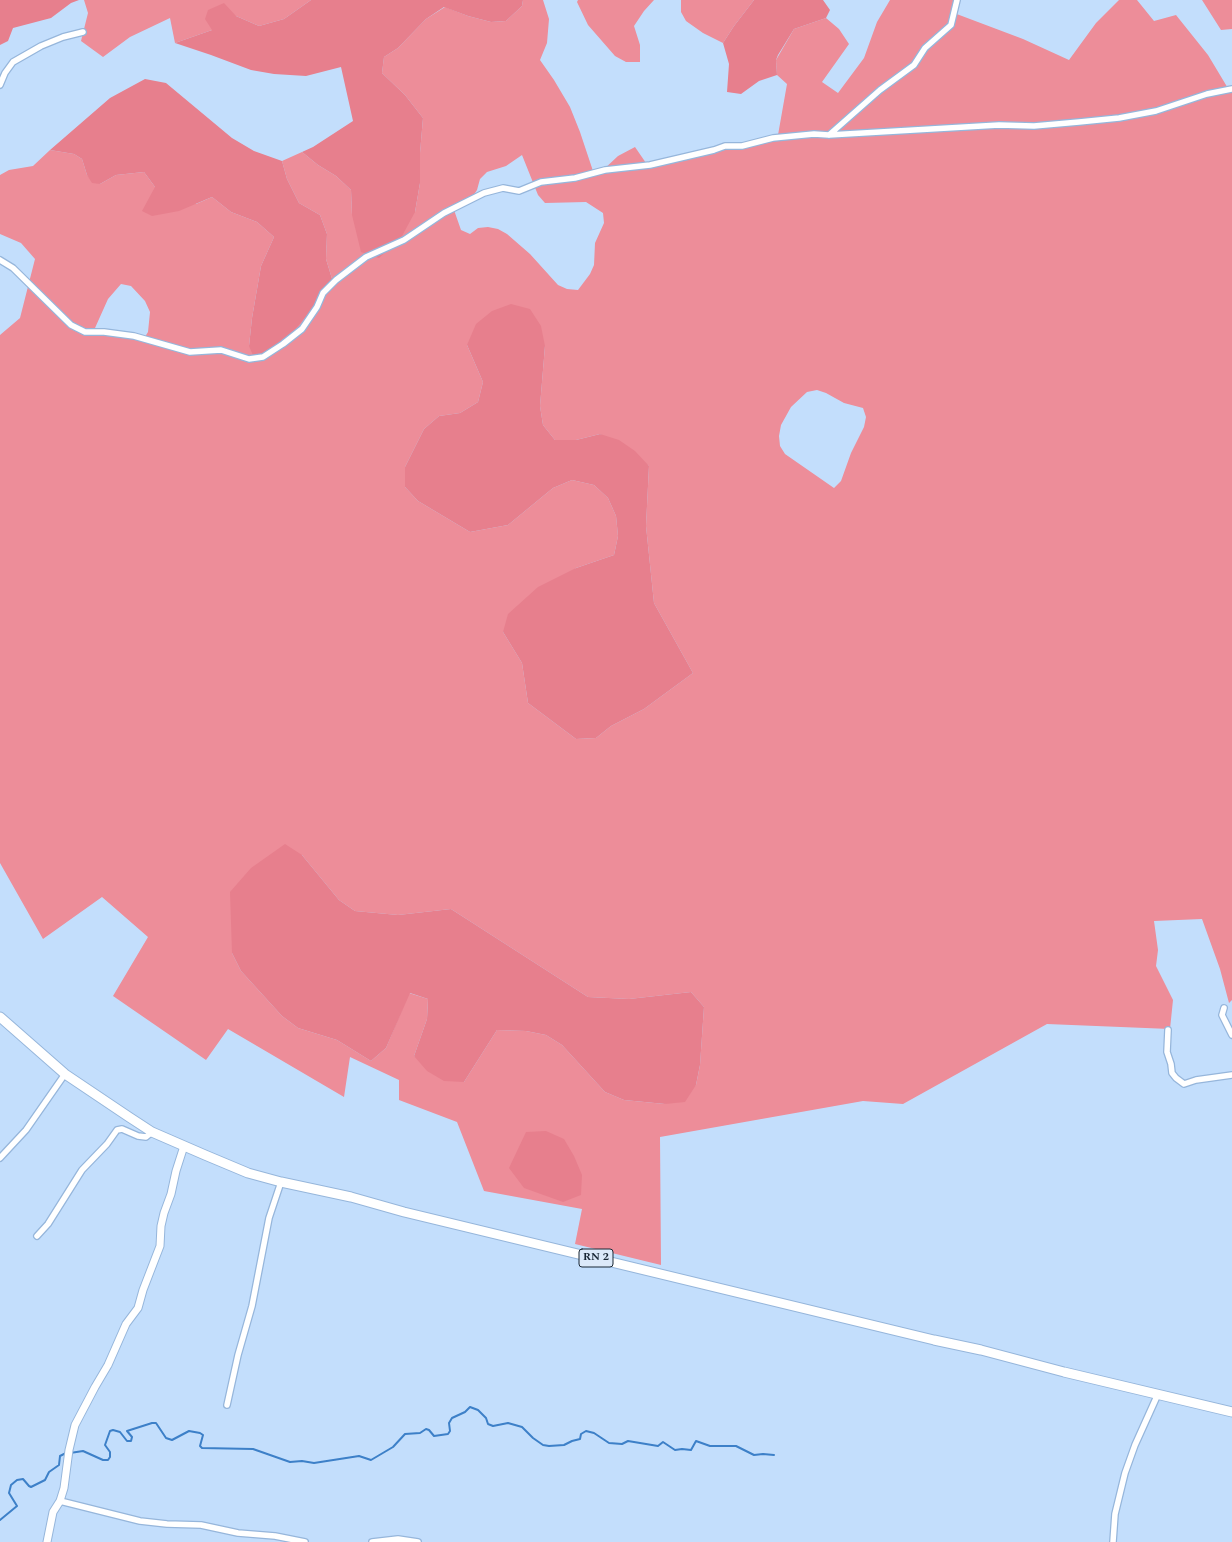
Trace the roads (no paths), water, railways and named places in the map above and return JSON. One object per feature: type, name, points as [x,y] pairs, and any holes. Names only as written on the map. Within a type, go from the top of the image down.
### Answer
[{"type":"main road","name":"RN 2","points":[[0,1017],[65,1074],[100,1099],[152,1132],[231,1166],[281,1182],[934,1340],[982,1350],[1064,1372],[1232,1412]]},
{"type":"street","points":[[829,135],[880,90],[914,65],[925,48],[951,25],[957,0]]},
{"type":"street","points":[[0,85],[5,73],[13,62],[41,46],[63,37],[83,32]]},
{"type":"street","points":[[0,260],[13,268],[70,325],[85,332],[104,332],[134,336],[190,352],[221,350],[249,359],[263,357],[302,330],[327,289],[336,280],[366,257],[404,240],[444,213],[484,193],[503,188],[519,191],[541,182],[575,178],[605,170],[650,165],[725,146],[742,146],[772,138],[814,134],[829,135],[999,125],[1034,126],[1119,118],[1156,111],[1208,94],[1232,89]]},
{"type":"street","points":[[1224,1008],[1222,1015],[1232,1035]]},
{"type":"street","points":[[1168,1030],[1167,1052],[1172,1073],[1184,1084],[1196,1080],[1232,1075]]},
{"type":"street","points":[[0,1158],[26,1130],[65,1074]]},
{"type":"street","points":[[37,1236],[48,1224],[82,1170],[107,1144],[117,1130],[122,1129],[138,1136],[146,1137],[152,1132]]},
{"type":"street","points":[[47,1542],[53,1512],[60,1501],[66,1474],[68,1452],[75,1425],[108,1365],[126,1324],[138,1308],[143,1290],[160,1246],[161,1226],[164,1213],[171,1194],[184,1146]]},
{"type":"street","points":[[227,1405],[238,1355],[252,1306],[270,1218],[281,1182]]},
{"type":"street","points":[[1113,1542],[1115,1514],[1125,1473],[1135,1445],[1158,1394]]},
{"type":"street","points":[[60,1501],[140,1521],[200,1525],[238,1534],[275,1536],[305,1542]]},
{"type":"street","points":[[372,1542],[398,1539],[418,1542]]},
{"type":"waterway","points":[[70,1453],[83,1451],[103,1460],[108,1460],[110,1457],[110,1452],[105,1445],[110,1431],[113,1430],[120,1432],[127,1441],[131,1441],[132,1437],[127,1431],[156,1423],[166,1438],[172,1440],[189,1431],[200,1433],[203,1435],[200,1446],[202,1448],[253,1449],[290,1462],[302,1461],[314,1463],[359,1456],[371,1460],[393,1447],[405,1434],[420,1433],[426,1429],[429,1430],[434,1436],[448,1434],[450,1431],[449,1423],[452,1418],[465,1412],[470,1407],[478,1410],[486,1418],[488,1424],[493,1426],[508,1423],[522,1427],[533,1438],[543,1445],[549,1446],[564,1445],[580,1439],[581,1434],[586,1431],[594,1433],[609,1443],[622,1444],[628,1441],[658,1446],[663,1442],[675,1450],[691,1450],[696,1441],[710,1446],[736,1446],[754,1455],[774,1455]]},
{"type":"waterway","points":[[0,1520],[17,1506],[9,1493],[11,1485],[17,1480],[23,1479],[31,1487],[45,1480],[49,1472],[59,1465],[60,1456],[66,1453]]}]
